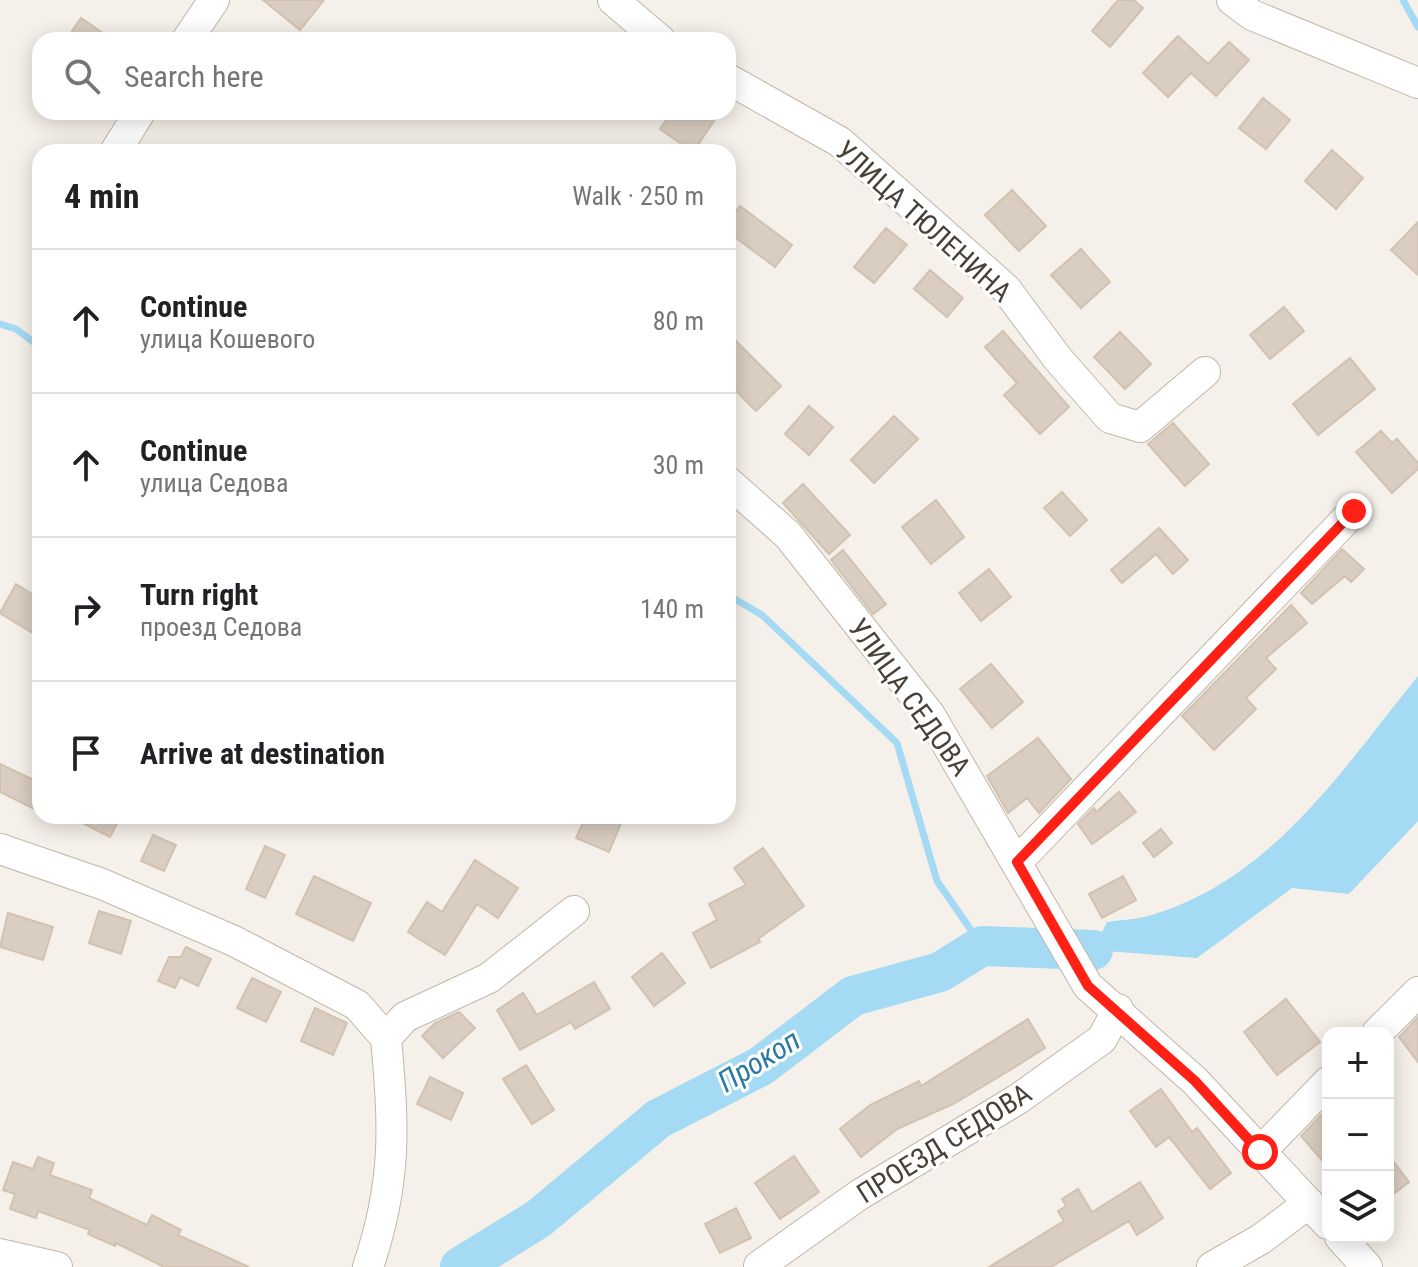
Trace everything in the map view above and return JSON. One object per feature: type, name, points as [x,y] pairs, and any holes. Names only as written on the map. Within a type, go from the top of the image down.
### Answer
[{"type":"street","points":[[192,32],[214,0]]},
{"type":"street","points":[[613,0],[651,32]]},
{"type":"street","points":[[1232,0],[1252,15],[1418,83]]},
{"type":"street","name":"УЛИЦА ТЮЛЕНИНА","points":[[736,84],[840,142],[1006,289],[1058,359],[1110,418],[1140,427],[1205,372]]},
{"type":"street","points":[[120,144],[135,120]]},
{"type":"street","name":"УЛИЦА СЕДОВА","points":[[736,489],[788,535],[930,715],[1088,986],[1118,1009],[1195,1081],[1319,1214]]},
{"type":"street","points":[[1017,862],[1354,511]]},
{"type":"street","points":[[0,849],[102,884],[234,941],[357,1005],[386,1038],[392,1173],[383,1221],[368,1267]]},
{"type":"street","points":[[386,1038],[405,1017],[489,978],[574,911]]},
{"type":"street","points":[[1383,1027],[1418,992]]},
{"type":"street","name":"ПРОЕЗД СЕДОВА","points":[[759,1266],[859,1195],[1018,1099],[1102,1039],[1118,1009]]},
{"type":"street","points":[[1260,1152],[1322,1088]]},
{"type":"street","points":[[1212,1267],[1261,1239],[1319,1214]]},
{"type":"street","points":[[1345,1243],[1367,1267]]},
{"type":"street","points":[[0,1254],[57,1267]]},
{"type":"water","points":[[1418,676],[1418,821],[1349,894],[1292,888],[1197,958],[1093,950],[1107,922],[1149,916],[1197,897],[1236,874],[1271,847],[1333,782]]},
{"type":"building","points":[[263,0],[324,0],[300,30]]},
{"type":"building","points":[[1118,0],[1134,0],[1143,8],[1110,47],[1092,31]]},
{"type":"building","points":[[81,18],[101,32],[71,32]]},
{"type":"building","points":[[1178,36],[1208,64],[1229,42],[1249,60],[1216,96],[1191,73],[1168,97],[1143,73]]},
{"type":"building","points":[[1263,98],[1290,120],[1266,149],[1239,128]]},
{"type":"building","points":[[666,120],[715,120],[698,144],[682,144],[660,129]]},
{"type":"building","points":[[1332,150],[1363,178],[1336,209],[1305,181]]},
{"type":"building","points":[[1012,190],[1046,226],[1019,251],[985,215]]},
{"type":"building","points":[[740,206],[792,245],[775,267],[736,238],[736,212]]},
{"type":"building","points":[[1418,222],[1418,275],[1391,250]]},
{"type":"building","points":[[886,228],[907,245],[874,283],[854,267]]},
{"type":"building","points":[[1081,249],[1110,282],[1081,308],[1051,275]]},
{"type":"building","points":[[930,270],[963,298],[947,317],[914,289]]},
{"type":"building","points":[[1284,307],[1304,331],[1270,359],[1250,335]]},
{"type":"building","points":[[1003,331],[1069,407],[1040,434],[1004,395],[1017,383],[985,347]]},
{"type":"building","points":[[1120,332],[1151,364],[1125,389],[1094,357]]},
{"type":"building","points":[[736,341],[781,386],[756,411],[736,391]]},
{"type":"building","points":[[1350,358],[1375,389],[1318,435],[1293,404]]},
{"type":"building","points":[[809,406],[833,427],[809,455],[785,434]]},
{"type":"building","points":[[894,416],[918,439],[874,483],[851,460]]},
{"type":"building","points":[[1173,423],[1209,464],[1185,486],[1148,444]]},
{"type":"building","points":[[1381,431],[1392,443],[1397,439],[1418,463],[1418,469],[1392,493],[1356,452]]},
{"type":"building","points":[[803,484],[850,535],[829,554],[783,503]]},
{"type":"building","points":[[1062,492],[1087,520],[1070,536],[1044,508]]},
{"type":"building","points":[[936,500],[964,537],[931,564],[902,527]]},
{"type":"building","points":[[1159,528],[1188,560],[1173,574],[1156,554],[1122,583],[1111,570]]},
{"type":"building","points":[[1342,549],[1364,569],[1351,582],[1345,576],[1312,604],[1301,593]]},
{"type":"building","points":[[843,550],[886,604],[873,614],[831,560]]},
{"type":"building","points":[[989,569],[1011,597],[981,621],[959,593]]},
{"type":"building","points":[[16,584],[32,594],[31,632],[0,613]]},
{"type":"building","points":[[1291,605],[1307,623],[1266,658],[1276,669],[1246,698],[1256,709],[1214,750],[1182,716]]},
{"type":"building","points":[[991,664],[1023,702],[992,728],[960,689]]},
{"type":"building","points":[[1038,738],[1071,779],[1039,813],[1027,798],[1008,813],[987,776]]},
{"type":"building","points":[[0,764],[32,779],[32,808],[0,792]]},
{"type":"building","points":[[1119,792],[1136,812],[1092,844],[1078,824],[1094,808],[1096,812]]},
{"type":"building","points":[[85,824],[117,824],[110,837]]},
{"type":"building","points":[[582,824],[621,824],[609,852],[576,838]]},
{"type":"building","points":[[1161,829],[1172,843],[1154,857],[1143,843]]},
{"type":"building","points":[[153,835],[176,845],[164,871],[141,861]]},
{"type":"building","points":[[265,846],[285,855],[265,898],[246,889]]},
{"type":"building","points":[[763,848],[804,906],[758,939],[760,942],[711,968],[693,933],[717,920],[709,904],[746,885],[734,868]]},
{"type":"building","points":[[475,860],[518,888],[498,918],[477,904],[445,955],[408,932],[427,902],[442,912]]},
{"type":"building","points":[[314,876],[371,903],[353,941],[296,914]]},
{"type":"building","points":[[1123,876],[1136,900],[1102,918],[1089,894]]},
{"type":"building","points":[[99,911],[131,921],[121,954],[89,943]]},
{"type":"building","points":[[8,913],[53,927],[43,960],[0,947]]},
{"type":"building","points":[[186,947],[211,959],[198,986],[180,977],[175,988],[158,981],[169,957],[181,957]]},
{"type":"building","points":[[662,953],[685,983],[654,1006],[632,977]]},
{"type":"building","points":[[252,978],[281,992],[266,1022],[237,1008]]},
{"type":"building","points":[[594,982],[610,1009],[575,1029],[571,1022],[520,1050],[497,1010],[523,993],[537,1015]]},
{"type":"building","points":[[1286,999],[1320,1042],[1277,1075],[1244,1032]]},
{"type":"building","points":[[315,1008],[347,1023],[333,1055],[301,1041]]},
{"type":"building","points":[[459,1012],[475,1028],[443,1058],[422,1036],[435,1023]]},
{"type":"building","points":[[1418,1017],[1418,1062],[1399,1037]]},
{"type":"building","points":[[1028,1019],[1045,1048],[953,1104],[897,1129],[861,1157],[840,1129],[870,1105],[919,1081],[921,1086]]},
{"type":"building","points":[[526,1065],[554,1110],[532,1124],[503,1079]]},
{"type":"building","points":[[430,1077],[463,1093],[451,1120],[417,1104]]},
{"type":"building","points":[[1161,1089],[1192,1132],[1197,1128],[1231,1173],[1210,1189],[1169,1137],[1156,1147],[1130,1111]]},
{"type":"building","points":[[1322,1114],[1322,1160],[1301,1136]]},
{"type":"building","points":[[794,1156],[819,1192],[780,1219],[755,1183]]},
{"type":"building","points":[[38,1157],[54,1163],[50,1175],[92,1190],[89,1198],[147,1225],[152,1215],[181,1230],[178,1235],[249,1267],[164,1267],[116,1243],[115,1246],[88,1234],[90,1230],[38,1211],[36,1218],[10,1209],[15,1194],[3,1190],[13,1162],[33,1169]]},
{"type":"building","points":[[1394,1162],[1409,1182],[1394,1193]]},
{"type":"building","points":[[1140,1182],[1163,1218],[1137,1235],[1129,1221],[1051,1267],[989,1267],[1064,1221],[1058,1211],[1066,1206],[1062,1199],[1078,1189],[1092,1212]]},
{"type":"building","points":[[736,1208],[751,1238],[720,1253],[705,1224]]},
{"type":"waterway","points":[[1403,0],[1418,27]]},
{"type":"waterway","points":[[0,324],[16,329],[32,341]]},
{"type":"waterway","points":[[736,600],[762,615],[897,743],[937,881],[982,946]]},
{"type":"waterway","name":"Прокоп","points":[[460,1267],[538,1219],[658,1119],[761,1066],[853,996],[940,972],[982,946],[1093,950]]},
{"type":"route","points":[[1260,1152],[1195,1081],[1118,1009],[1088,986],[1017,862],[1354,511]]}]
